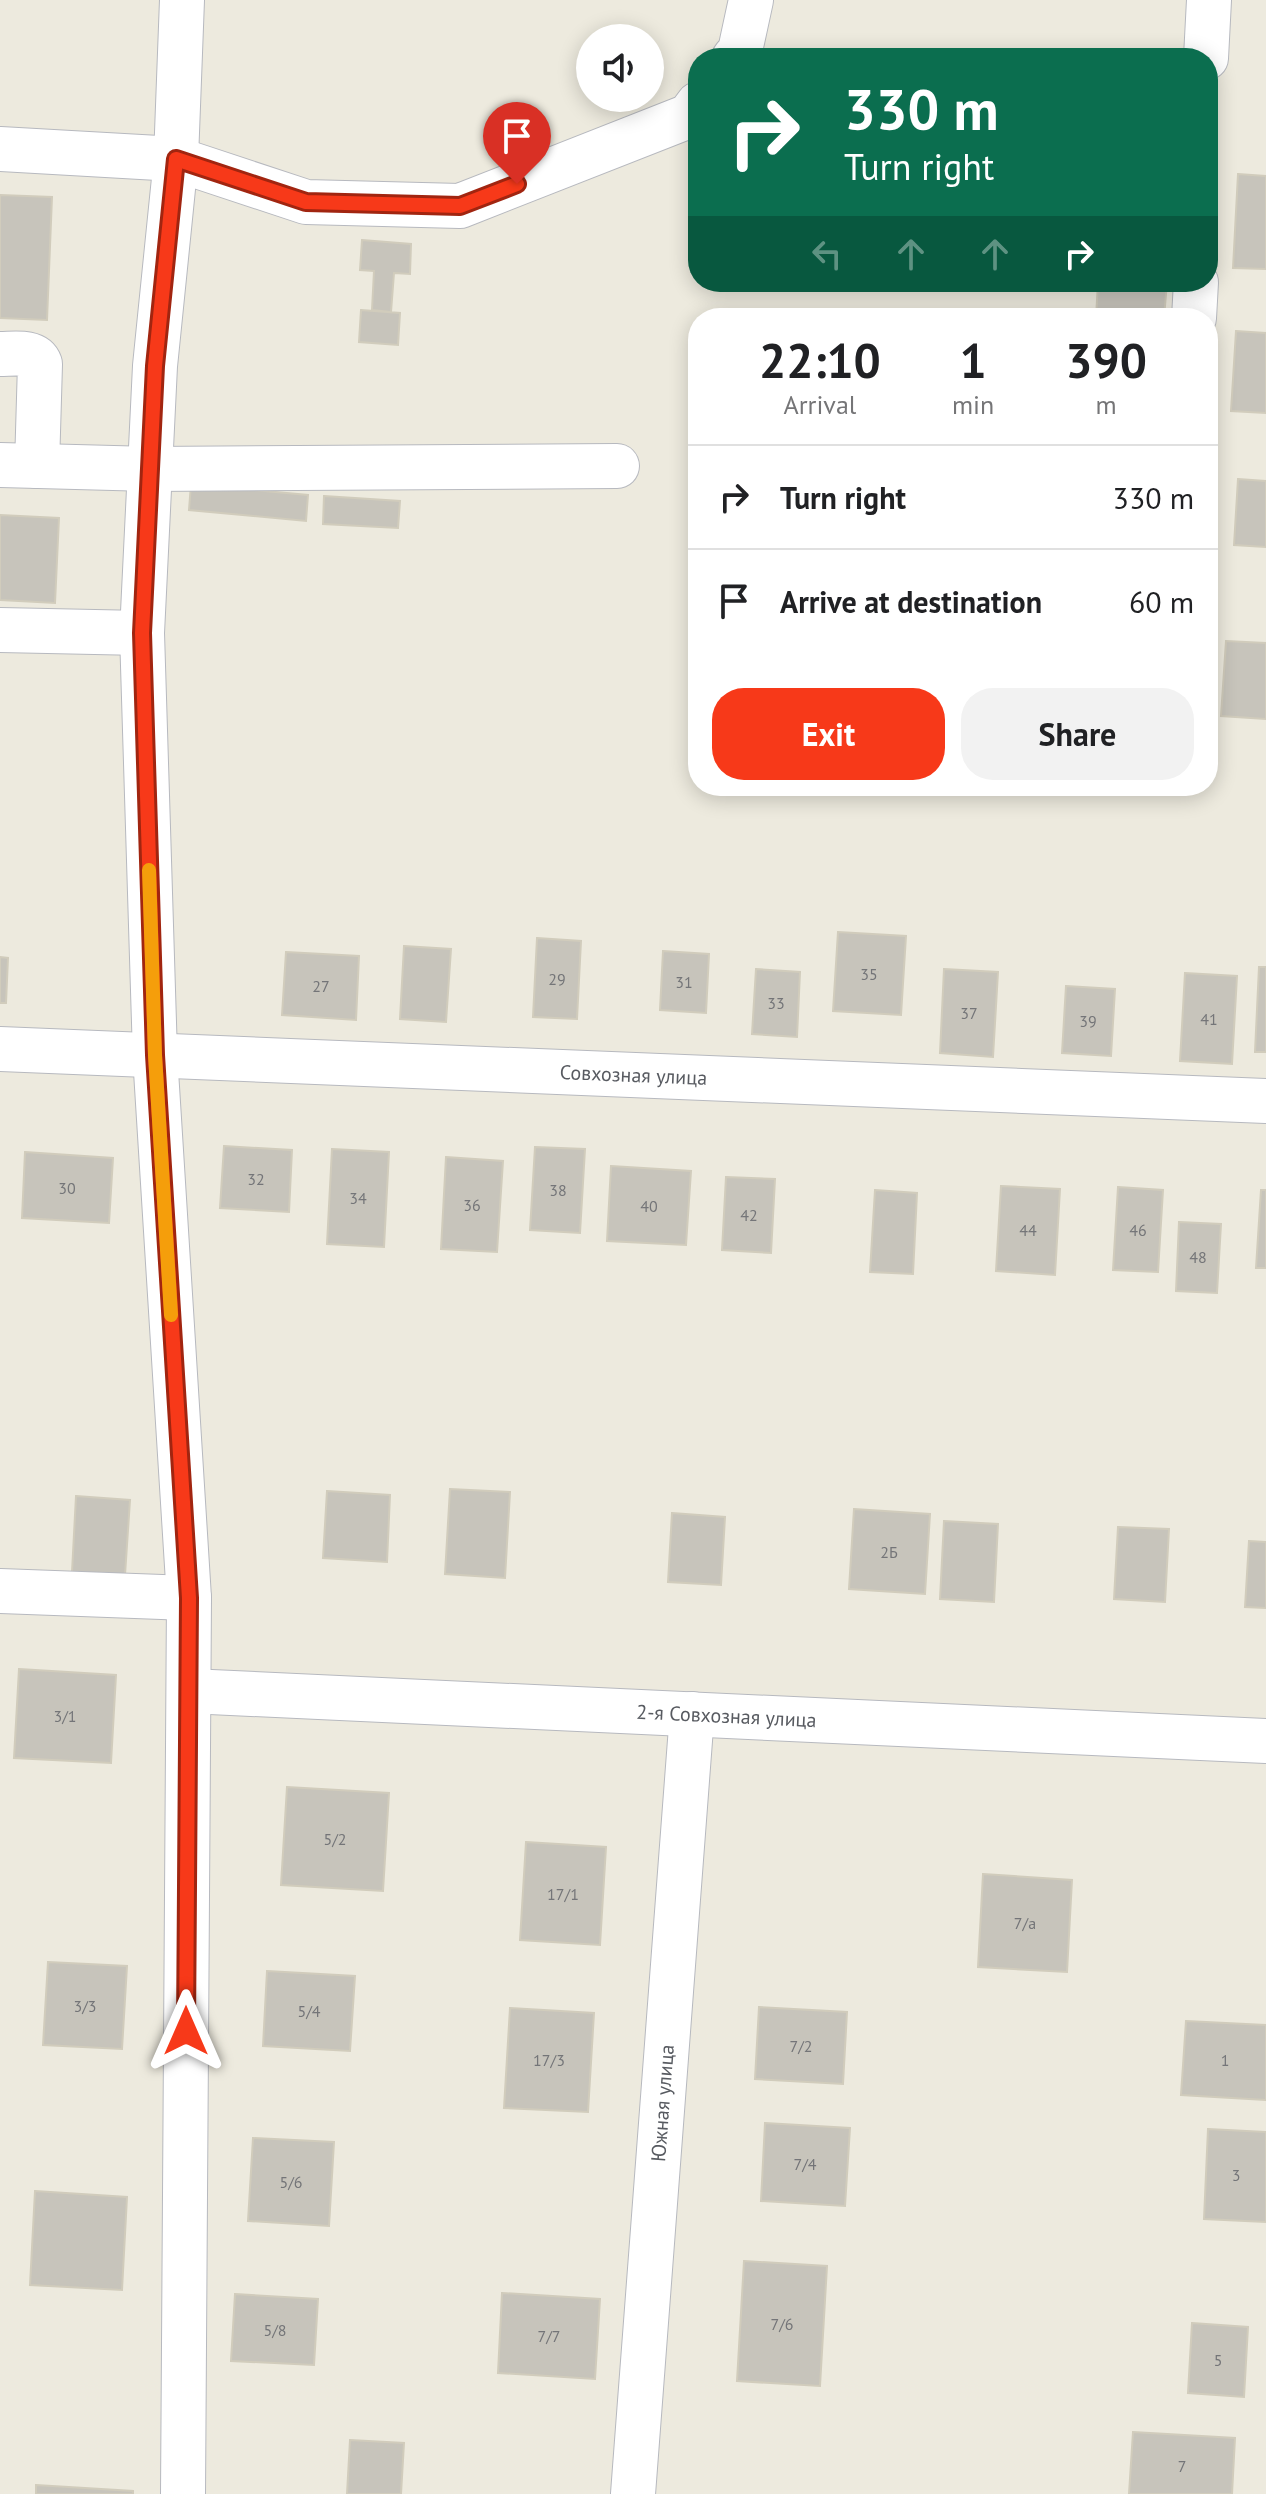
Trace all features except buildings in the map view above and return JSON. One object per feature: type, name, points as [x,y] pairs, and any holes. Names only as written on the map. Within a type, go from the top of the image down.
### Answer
[{"type":"street","points":[[182,0],[176,159],[155,366],[142,633],[155,1055],[189,1598],[183,2494]]},
{"type":"street","points":[[741,48],[751,0]]},
{"type":"street","points":[[1207,48],[1209,0]]},
{"type":"street","points":[[0,149],[176,159],[306,202],[460,206],[688,116]]},
{"type":"street","points":[[0,354],[33,355],[40,364],[18,465],[151,469],[617,466]]},
{"type":"street","points":[[0,630],[142,633]]},
{"type":"street","name":"Совхозная улица","points":[[0,1049],[1266,1101]]},
{"type":"street","points":[[0,1591],[189,1598]]},
{"type":"street","name":"2-я Совхозная улица","points":[[189,1691],[1266,1741]]},
{"type":"street","name":"Южная улица","points":[[633,2494],[692,1714]]},
{"type":"slow traffic","points":[[149,870],[155,1055],[171,1315]]},
{"type":"route","points":[[186,2031],[189,1598],[155,1055],[142,633],[155,366],[176,159],[306,202],[460,206],[517,184]]}]
